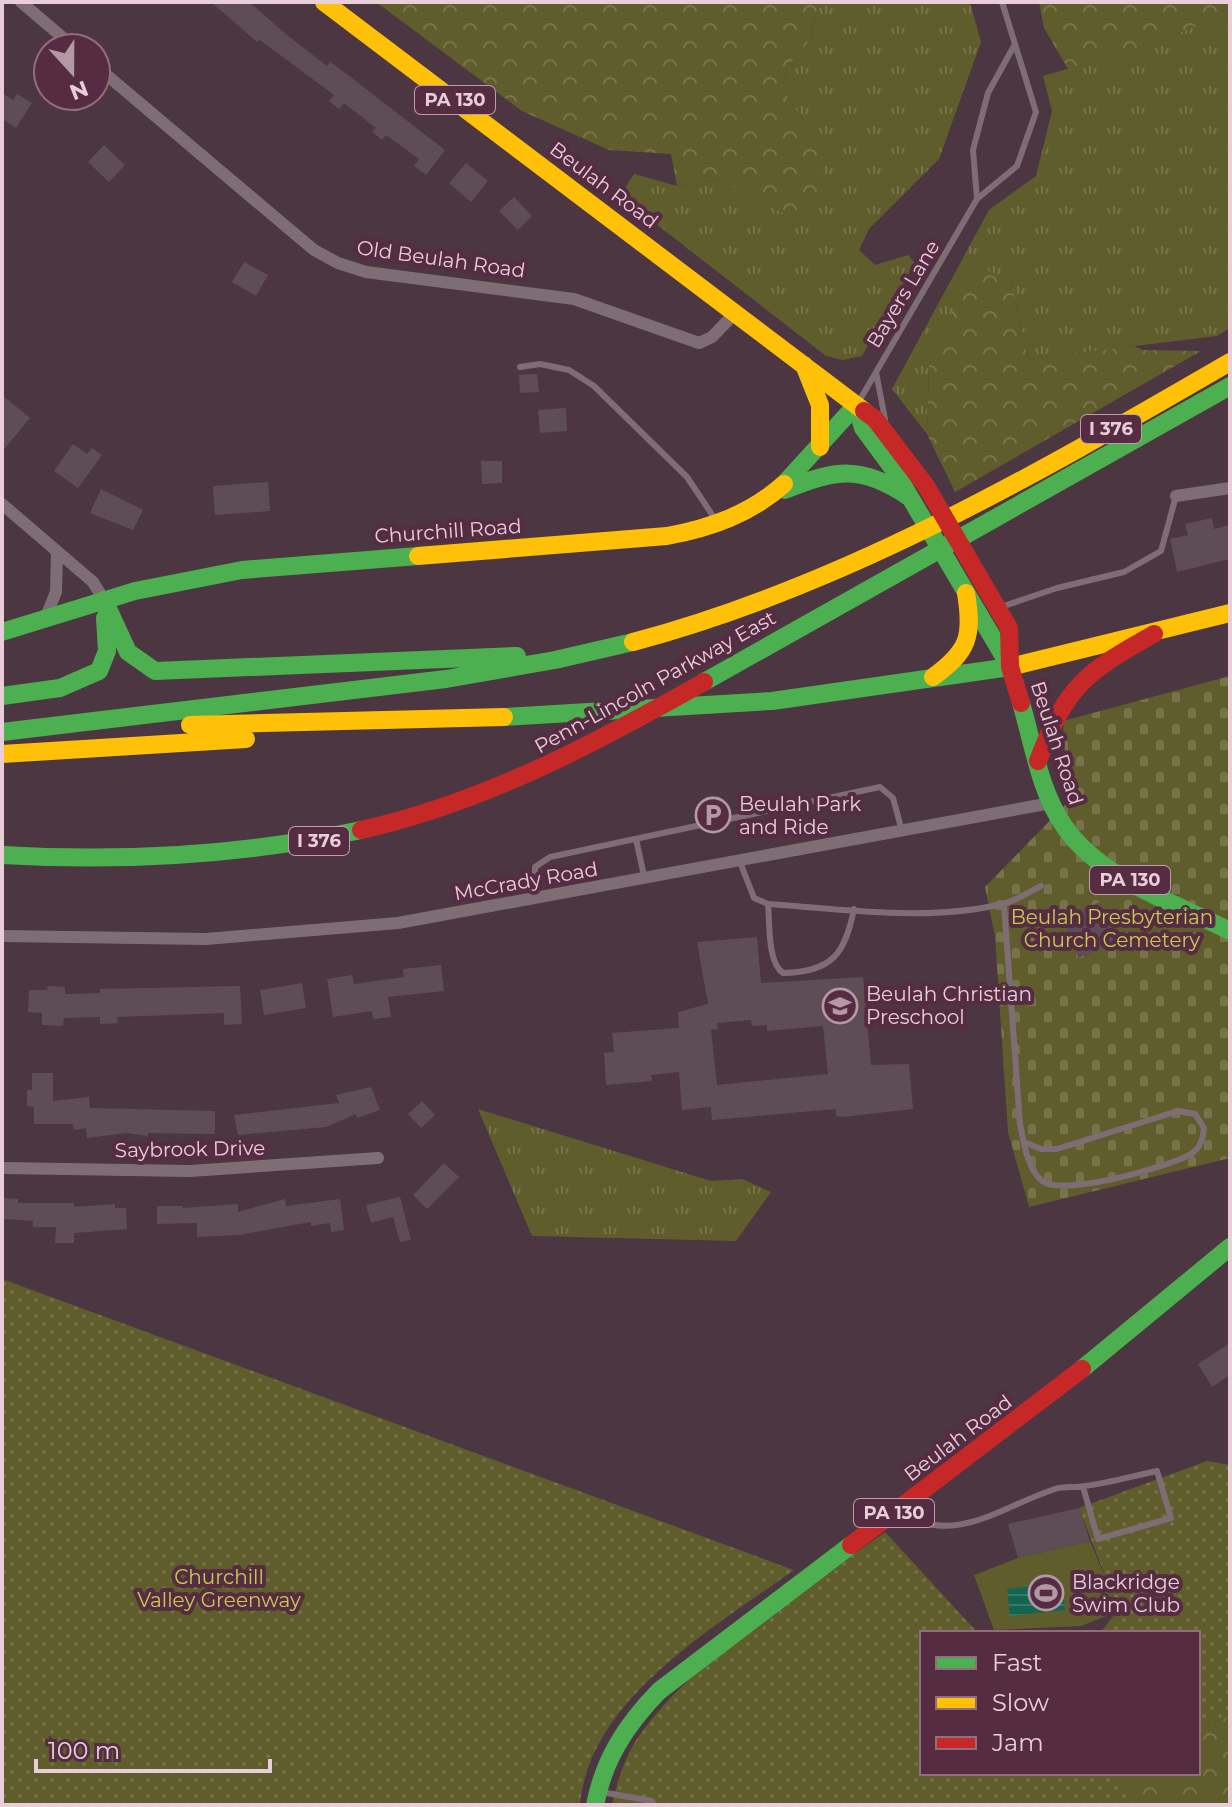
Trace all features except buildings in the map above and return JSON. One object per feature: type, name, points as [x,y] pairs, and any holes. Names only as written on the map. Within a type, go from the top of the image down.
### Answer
[{"type":"main road","name":"Beulah Road","points":[[324,2],[875,419],[936,503],[1009,628],[1010,667]]},
{"type":"main road","points":[[802,362],[820,405],[820,448]]},
{"type":"main road","name":"Penn-Lincoln Parkway East","points":[[2,732],[476,676],[596,652],[753,604],[882,551],[992,496],[1230,362]]},
{"type":"main road","name":"Penn-Lincoln Parkway East","points":[[2,855],[149,861],[258,851],[329,839],[428,814],[484,794],[563,760],[1230,386]]},
{"type":"main road","name":"Beulah Road","points":[[856,405],[863,428],[910,497],[1010,667],[1051,803],[1070,835],[1103,864],[1230,931]]},
{"type":"main road","name":"Churchill Road","points":[[2,632],[165,584],[242,570],[667,536],[718,525],[743,515],[775,494],[856,405]]},
{"type":"main road","points":[[775,494],[818,477],[846,471],[876,475],[910,497]]},
{"type":"main road","points":[[928,680],[957,659],[968,643],[971,619],[966,593]]},
{"type":"main road","points":[[104,600],[126,650],[139,664],[155,671],[596,652]]},
{"type":"main road","points":[[2,696],[82,682],[98,674],[108,651],[104,600]]},
{"type":"main road","points":[[32,730],[511,718],[694,708],[1010,667],[1230,613]]},
{"type":"main road","points":[[1038,761],[1056,712],[1074,685],[1104,662],[1154,634]]},
{"type":"main road","points":[[2,754],[371,732],[511,718]]},
{"type":"main road","name":"Beulah Road","points":[[596,1798],[613,1749],[644,1704],[730,1633],[1037,1406],[1230,1247]]},
{"type":"street","points":[[21,2],[56,32]]},
{"type":"street","name":"Old Beulah Road","points":[[112,80],[314,250],[338,263],[366,272],[574,299],[699,343],[712,337],[736,312]]},
{"type":"street","points":[[1176,496],[1230,488]]},
{"type":"street","points":[[2,504],[93,582],[104,600]]},
{"type":"street","points":[[45,619],[56,592],[57,551]]},
{"type":"street","name":"McCrady Road","points":[[2,936],[118,941],[249,937],[398,923],[1051,803]]},
{"type":"street","name":"Saybrook Drive","points":[[2,1168],[175,1172],[378,1158]]},
{"type":"lane","name":"Bayers Lane","points":[[856,405],[977,199],[1017,166],[1036,112],[1002,2]]},
{"type":"lane","points":[[977,199],[973,150],[988,93],[1015,44]]},
{"type":"lane","points":[[520,367],[540,364],[569,370],[594,386],[687,477],[708,505],[718,525]]},
{"type":"lane","points":[[876,372],[879,400],[893,442]]},
{"type":"lane","points":[[997,608],[1057,588],[1124,572],[1161,551],[1176,496]]},
{"type":"lane","points":[[535,900],[535,867],[550,857],[880,787],[893,798],[902,831]]},
{"type":"lane","points":[[636,839],[645,880]]},
{"type":"lane","points":[[740,862],[754,898],[768,904],[912,912],[1004,904],[1041,886]]},
{"type":"lane","points":[[768,904],[773,956],[776,968],[783,973],[818,967],[843,950],[854,909]]},
{"type":"lane","points":[[1004,904],[1012,1042],[1024,1142],[1030,1163],[1041,1180],[1053,1187],[1074,1187],[1161,1165],[1191,1153],[1203,1142],[1204,1128],[1195,1114],[1178,1111],[1057,1149],[1041,1149],[1024,1142]]},
{"type":"lane","points":[[895,1512],[918,1523],[946,1526],[1006,1511],[1057,1488],[1083,1487],[1157,1471],[1171,1518],[1098,1539],[1083,1487]]},
{"type":"lane","points":[[596,1798],[642,1799],[654,1805]]},
{"type":"green space","points":[[376,2],[819,2],[810,40],[785,70],[787,96],[817,141],[825,181],[816,203],[803,222],[755,200],[721,179],[677,186],[671,154],[609,150],[522,111]]},
{"type":"green space","points":[[819,2],[970,2],[981,42],[939,159],[869,229],[859,250],[875,265],[908,255],[915,263],[862,356],[843,360],[826,356],[620,196],[634,174],[677,186],[721,179],[755,200],[817,141],[787,96],[785,70],[810,40]]},
{"type":"green space","points":[[1039,2],[1209,2],[1227,15],[1138,48],[1068,69],[1044,28]]},
{"type":"green space","points":[[1209,2],[1230,2],[1230,328],[1217,336],[1028,359],[1011,280],[929,364],[927,434],[892,389],[989,210],[1036,176],[1052,111],[1043,76],[1138,48],[1226,15]]},
{"type":"green space","points":[[973,264],[1011,280],[1028,359],[1134,346],[1143,350],[1201,351],[955,492],[927,434],[929,364]]},
{"type":"green space","name":"Beulah Presbyterian Church Cemetery","points":[[1230,676],[1230,1158],[1029,1207],[1008,1132],[995,936],[985,887],[1068,802],[1063,721]]},
{"type":"green space","points":[[478,1109],[711,1181],[742,1179],[771,1192],[736,1241],[532,1236]]},
{"type":"green space","name":"Churchill Valley Greenway","points":[[2,1279],[794,1570],[694,1641],[631,1699],[606,1732],[589,1767],[580,1805],[2,1805]]},
{"type":"green space","points":[[1207,1461],[1230,1465],[1230,1716],[1200,1727],[1200,1631],[1102,1631],[1118,1610],[1079,1508]]},
{"type":"green space","points":[[885,1532],[976,1631],[920,1631],[920,1775],[1108,1775],[1135,1805],[612,1805],[622,1769],[639,1736],[691,1678],[754,1626]]},
{"type":"green space","name":"Blackridge Swim Club","points":[[1090,1541],[1119,1611],[1081,1626],[994,1630],[974,1575],[1018,1558]]},
{"type":"green space","points":[[1230,1716],[1230,1805],[1110,1805],[1096,1775],[1200,1775],[1200,1727]]},
{"type":"shaded area","points":[[1062,1583],[1065,1610],[1010,1616],[1007,1589]]},
{"type":"traffic: fast","points":[[704,682],[1230,386]]},
{"type":"traffic: fast","points":[[784,484],[856,405]]},
{"type":"traffic: fast","points":[[856,405],[863,428],[894,470],[1010,667]]},
{"type":"traffic: fast","points":[[785,490],[819,478],[848,474],[877,479],[909,497]]},
{"type":"traffic: fast","points":[[2,632],[135,591],[242,570],[418,556]]},
{"type":"traffic: fast","points":[[104,600],[128,652],[155,671],[517,656]]},
{"type":"traffic: fast","points":[[2,696],[60,688],[99,671],[107,651],[105,618]]},
{"type":"traffic: fast","points":[[2,732],[446,679],[555,660],[633,642]]},
{"type":"traffic: fast","points":[[504,717],[772,701],[1010,667]]},
{"type":"traffic: fast","points":[[1021,703],[1049,798],[1064,826],[1079,845],[1097,861],[1140,888],[1230,931]]},
{"type":"traffic: fast","points":[[2,855],[93,858],[182,855],[271,846],[361,830]]},
{"type":"traffic: fast","points":[[1082,1369],[1230,1247]]},
{"type":"traffic: fast","points":[[595,1805],[604,1773],[618,1744],[659,1691],[851,1545]]},
{"type":"traffic: slow","points":[[324,2],[864,411]]},
{"type":"traffic: slow","points":[[633,642],[790,590],[866,557],[1014,484],[1230,362]]},
{"type":"traffic: slow","points":[[804,365],[820,405],[820,447]]},
{"type":"traffic: slow","points":[[418,556],[667,536],[699,529],[744,512],[784,484]]},
{"type":"traffic: slow","points":[[933,677],[954,659],[966,641],[969,621],[966,593]]},
{"type":"traffic: slow","points":[[1010,667],[1230,613]]},
{"type":"traffic: slow","points":[[190,725],[504,717]]},
{"type":"traffic: slow","points":[[2,754],[246,739]]},
{"type":"traffic: jam","points":[[864,411],[875,419],[926,486],[1009,628],[1010,667],[1021,703]]},
{"type":"traffic: jam","points":[[1038,761],[1058,715],[1081,684],[1111,659],[1154,634]]},
{"type":"traffic: jam","points":[[361,830],[451,804],[538,769],[704,682]]},
{"type":"traffic: jam","points":[[851,1545],[1082,1369]]},
{"type":"place","name":"Beulah Park and Ride","points":[[713,815]]},
{"type":"place","name":"Beulah Christian Preschool","points":[[840,1006]]},
{"type":"place","name":"Blackridge Swim Club","points":[[1046,1593]]}]
